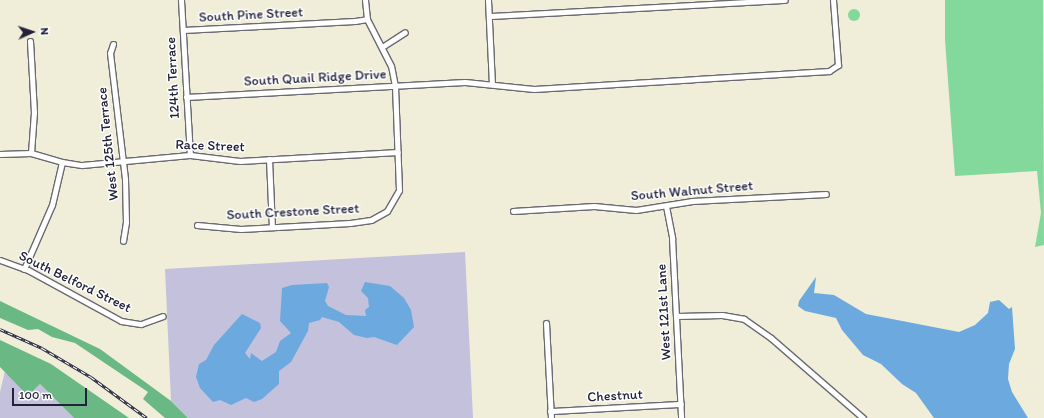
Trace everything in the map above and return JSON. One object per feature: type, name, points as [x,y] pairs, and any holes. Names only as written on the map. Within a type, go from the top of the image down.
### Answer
[{"type":"street","name":"124th Terrace","points":[[181,0],[190,155]]},
{"type":"street","points":[[365,0],[367,19],[391,66],[395,86],[398,152]]},
{"type":"street","points":[[488,0],[492,84]]},
{"type":"street","points":[[489,16],[785,0]]},
{"type":"street","name":"South Quail Ridge Drive","points":[[186,97],[445,83],[492,84],[534,89],[829,71],[838,65],[833,0]]},
{"type":"street","name":"South Pine Street","points":[[183,30],[355,22],[367,19]]},
{"type":"street","points":[[382,47],[405,32]]},
{"type":"street","points":[[30,41],[34,112],[31,153]]},
{"type":"street","name":"West 125th Terrace","points":[[112,44],[110,53],[123,161],[126,209],[123,241]]},
{"type":"street","name":"Race Street","points":[[0,154],[31,153],[62,162],[82,165],[190,155],[240,161],[398,152]]},
{"type":"street","name":"South Crestone Street","points":[[197,225],[241,229],[350,223],[371,220],[387,211],[399,190],[398,152]]},
{"type":"street","points":[[269,159],[272,227]]},
{"type":"street","points":[[24,269],[52,205],[62,162]]},
{"type":"street","name":"South Walnut Street","points":[[513,211],[594,206],[636,210],[692,201],[826,194]]},
{"type":"street","name":"West 121st Lane","points":[[666,206],[672,238],[681,418]]},
{"type":"street","name":"South Belford Street","points":[[0,260],[24,269],[121,321],[141,324],[163,316]]},
{"type":"street","points":[[677,316],[722,316],[744,319],[839,396],[863,418]]},
{"type":"street","points":[[546,323],[551,418]]},
{"type":"street","name":"Chestnut","points":[[550,411],[680,404]]},
{"type":"shaded area","points":[[465,252],[473,418],[188,418],[171,401],[165,269]]},
{"type":"shaded area","points":[[5,371],[28,396],[40,384],[74,418],[0,418],[0,392]]},
{"type":"green space","points":[[945,0],[1043,0],[1044,245],[1035,247],[1041,213],[1037,171],[955,176],[945,40]]},
{"type":"green space","points":[[852,9],[856,9],[860,15],[856,21],[852,21],[848,17],[848,13]]},
{"type":"green space","points":[[0,301],[100,349],[171,401],[188,418],[165,418],[143,399],[148,392],[75,343],[52,337],[38,329],[28,330],[0,318]]},
{"type":"green space","points":[[0,340],[51,364],[129,418],[74,418],[40,384],[28,396],[0,367]]},
{"type":"water","points":[[816,277],[814,293],[834,295],[866,314],[959,332],[975,325],[988,313],[990,302],[999,300],[1009,309],[1012,307],[1015,349],[1009,364],[1008,379],[1012,392],[1028,418],[934,418],[916,393],[902,384],[881,364],[863,355],[842,330],[836,318],[805,311],[798,306],[799,301]]},
{"type":"water","points":[[365,282],[390,286],[404,298],[411,310],[414,327],[397,345],[374,337],[367,338],[354,335],[339,322],[322,317],[320,320],[309,323],[308,331],[291,362],[279,371],[279,384],[262,399],[254,402],[246,398],[231,405],[220,400],[213,402],[200,388],[196,377],[199,364],[206,360],[214,345],[242,314],[260,323],[261,328],[245,353],[250,359],[251,353],[262,361],[276,352],[280,341],[291,333],[280,321],[282,288],[292,285],[327,283],[329,287],[325,301],[328,306],[346,315],[366,316],[365,310],[369,307],[368,298],[361,291]]},
{"type":"railway","points":[[0,329],[42,348],[91,377],[147,418]]}]
